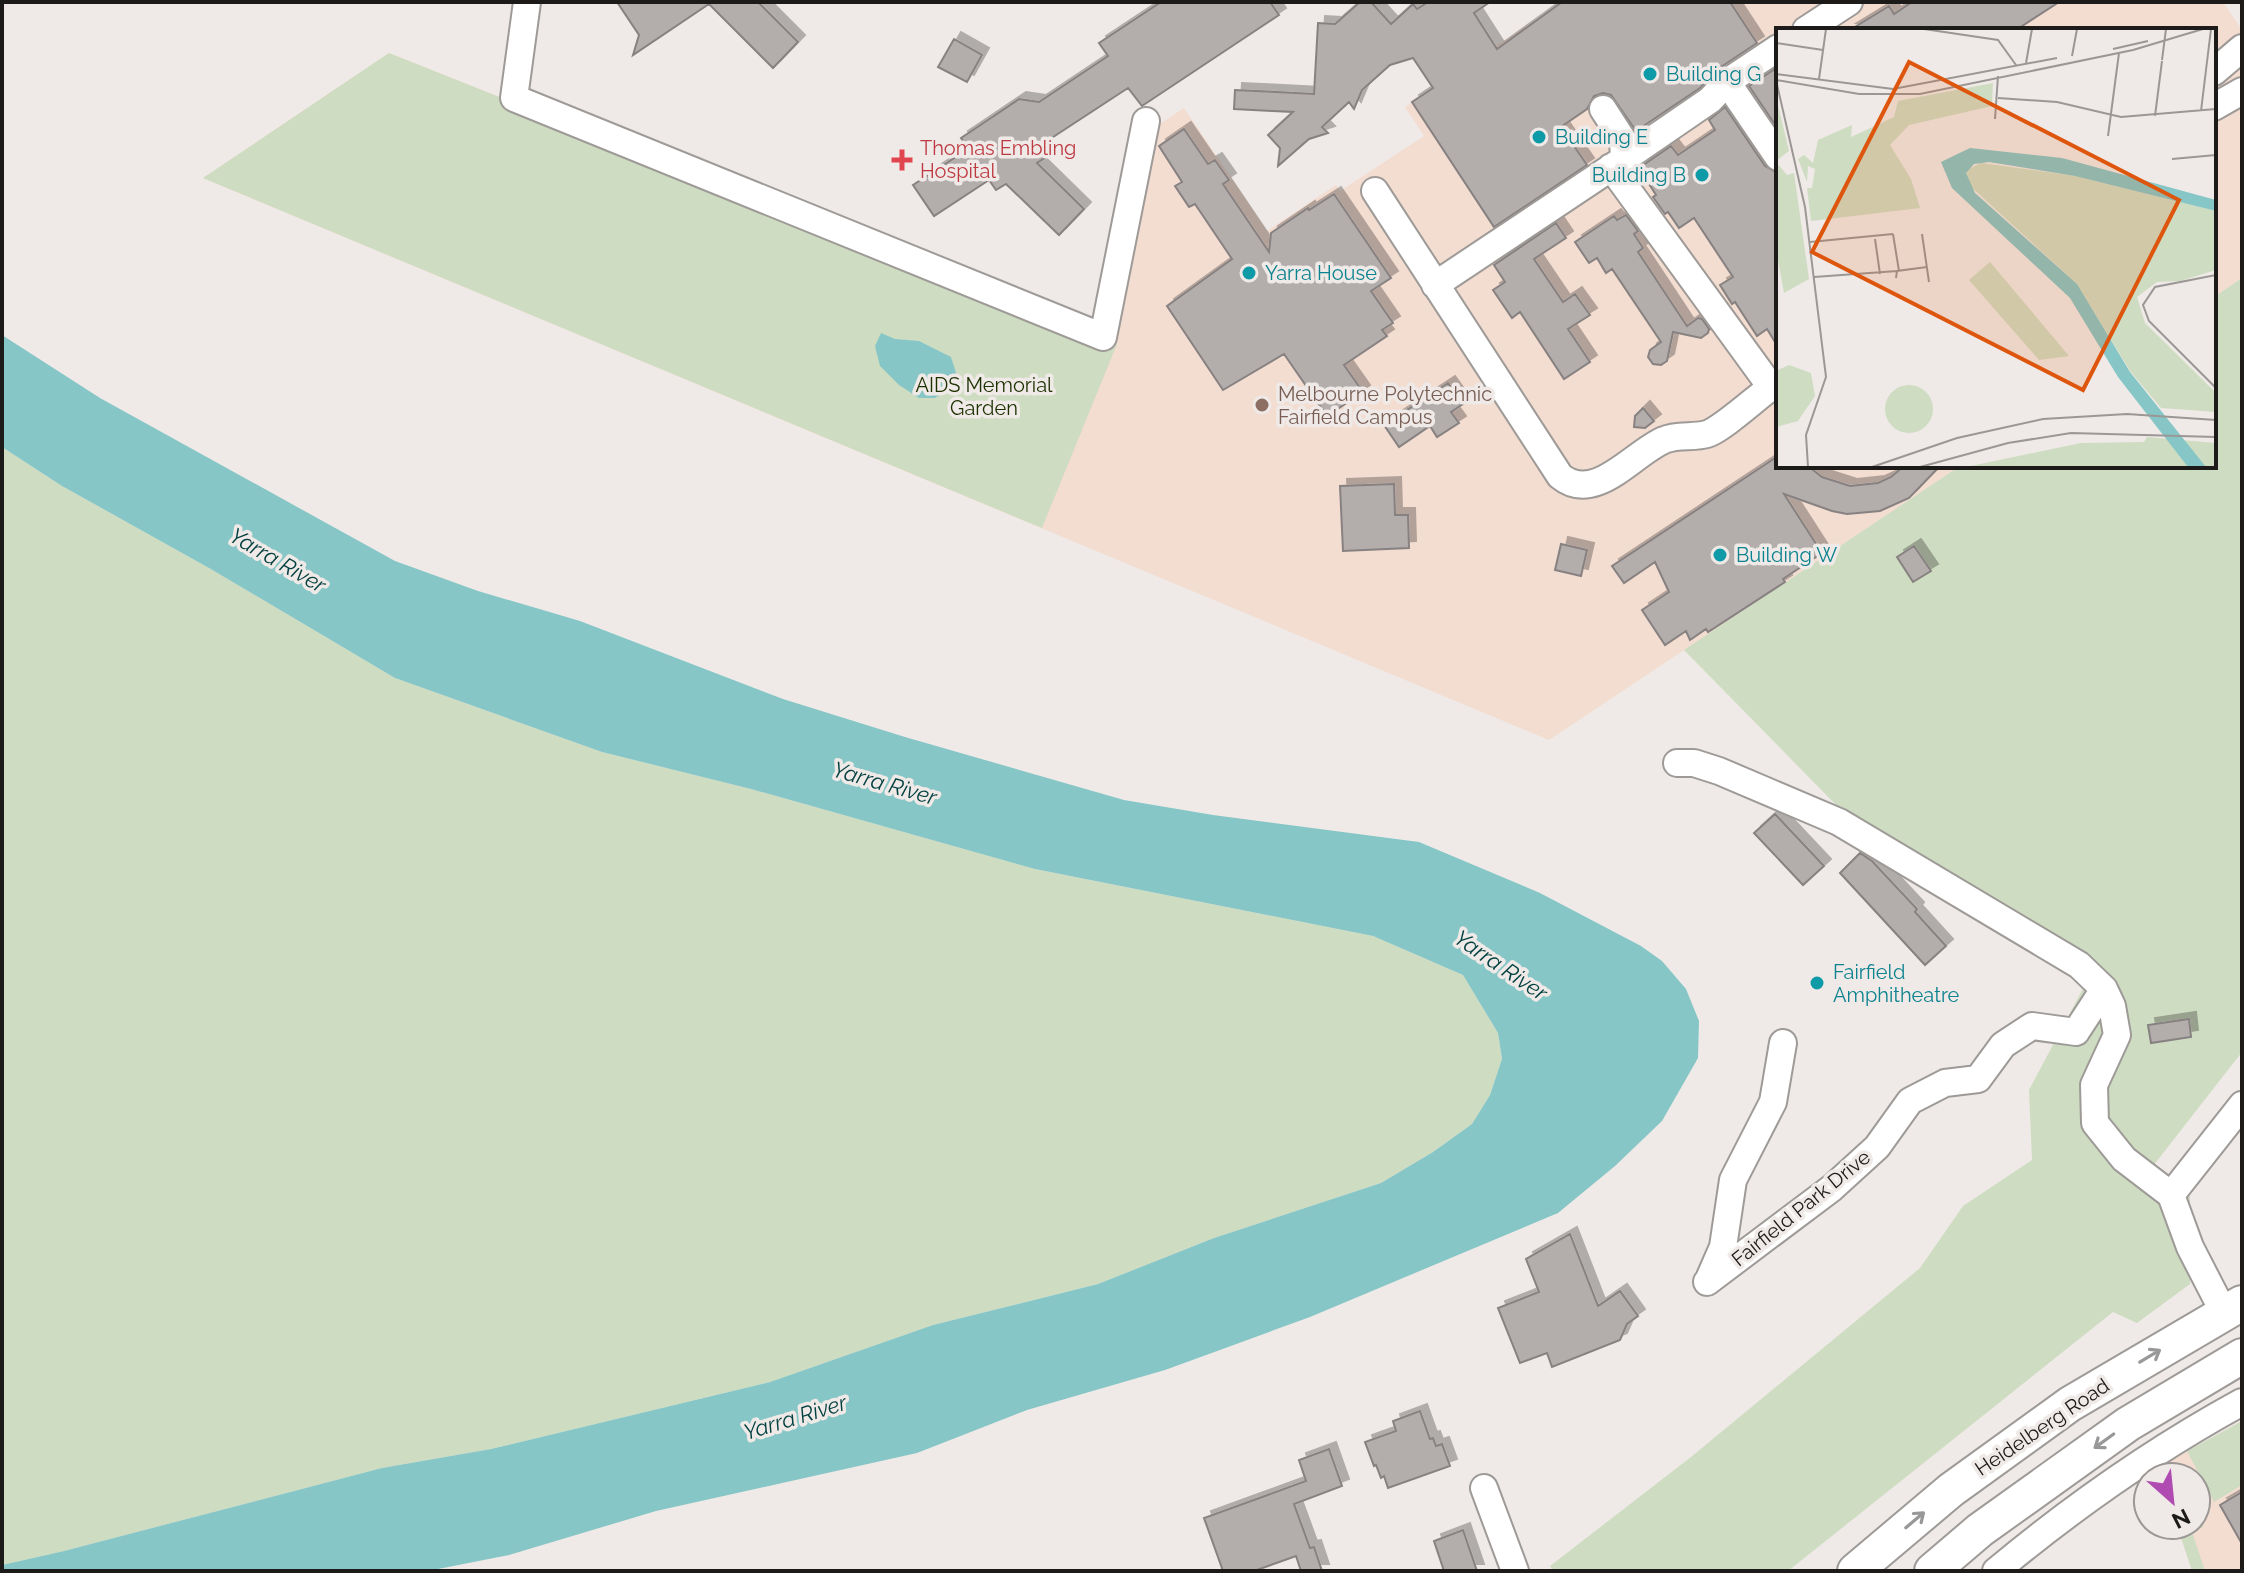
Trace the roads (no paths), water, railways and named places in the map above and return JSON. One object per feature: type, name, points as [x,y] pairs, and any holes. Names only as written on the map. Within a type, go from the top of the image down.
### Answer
[{"type":"main road","name":"Heidelberg Road","points":[[1855,1571],[1951,1490],[2070,1404],[2233,1308]]},
{"type":"main road","points":[[1932,1571],[1980,1530],[2128,1424],[2242,1356]]},
{"type":"street","points":[[527,2],[514,98],[1103,337],[1146,121]]},
{"type":"street","points":[[1809,28],[1849,2]]},
{"type":"street","points":[[2216,70],[2242,48]]},
{"type":"street","points":[[1435,285],[1710,100],[1727,82],[1776,49]]},
{"type":"street","points":[[1727,82],[1776,154]]},
{"type":"street","points":[[2216,106],[2242,91]]},
{"type":"street","points":[[1603,109],[1623,140],[1617,163]]},
{"type":"street","points":[[1375,191],[1560,476],[1567,482],[1582,485],[1603,480],[1665,439],[1709,434],[1776,377],[1617,163]]},
{"type":"street","points":[[1677,763],[1694,763],[1719,771],[1839,822],[2079,965],[2104,989],[2112,1006],[2117,1035],[2094,1085],[2095,1123],[2124,1159],[2171,1195],[2190,1247],[2233,1308]]},
{"type":"street","points":[[2076,1032],[2104,989]]},
{"type":"street","name":"Fairfield Park Drive","points":[[1783,1043],[1773,1102],[1733,1180],[1723,1247],[1707,1282],[1832,1188],[1877,1147],[1910,1101],[1945,1083],[1978,1079],[2003,1045],[2032,1026],[2076,1032],[2080,1044],[2107,1055]]},
{"type":"street","points":[[2171,1195],[2242,1105]]},
{"type":"street","points":[[1996,1571],[2059,1518],[2240,1399]]},
{"type":"street","points":[[1484,1488],[1515,1571]]},
{"type":"water","points":[[881,333],[895,339],[919,341],[951,357],[957,376],[952,388],[935,398],[919,398],[899,385],[880,366],[875,346]]},
{"type":"water","name":"Yarra River","points":[[2,335],[100,398],[395,561],[478,591],[580,621],[783,699],[905,737],[1124,800],[1419,842],[1540,893],[1641,946],[1662,961],[1686,989],[1699,1021],[1698,1058],[1662,1121],[1615,1166],[1558,1213],[1310,1317],[1165,1370],[1027,1410],[917,1453],[656,1511],[509,1555],[428,1571],[2,1571],[2,1565],[382,1468],[491,1449],[770,1382],[933,1325],[1098,1284],[1214,1238],[1381,1183],[1472,1124],[1490,1095],[1502,1059],[1498,1033],[1463,975],[1373,936],[1035,869],[751,789],[602,752],[395,678],[62,486],[2,447]]},
{"type":"place","name":"Building G","points":[[1650,74]]},
{"type":"place","name":"Building E","points":[[1539,137]]},
{"type":"place","name":"Thomas Embling Hospital","points":[[902,160]]},
{"type":"place","name":"Building B","points":[[1702,175]]},
{"type":"place","name":"Yarra House","points":[[1249,273]]},
{"type":"place","name":"Melbourne Polytechnic Fairfield Campus","points":[[1262,405]]},
{"type":"place","name":"Building W","points":[[1720,555]]},
{"type":"place","name":"Fairfield Amphitheatre","points":[[1817,983]]},
{"type":"park label","name":"AIDS Memorial Garden","points":[[984,396]]}]
